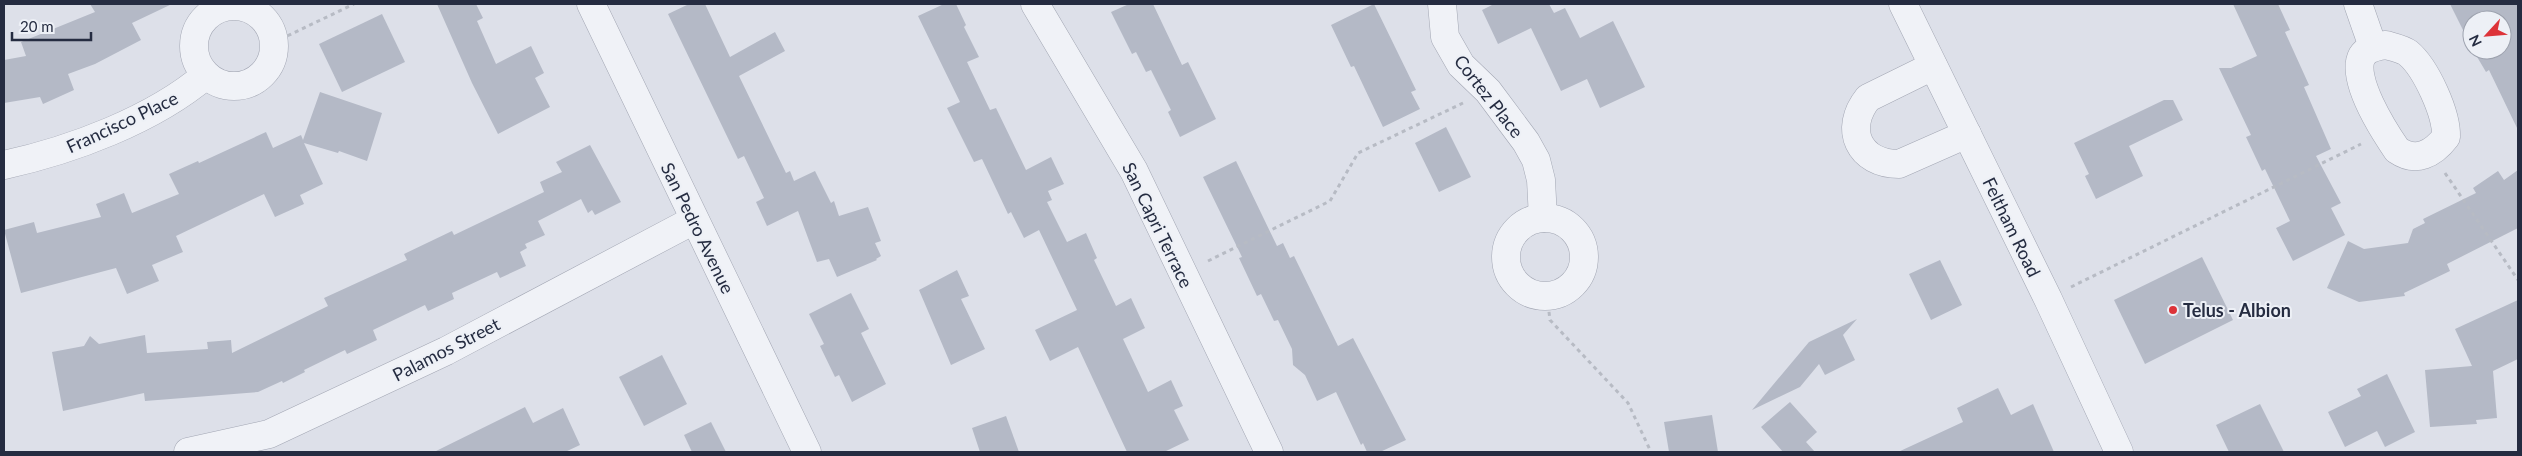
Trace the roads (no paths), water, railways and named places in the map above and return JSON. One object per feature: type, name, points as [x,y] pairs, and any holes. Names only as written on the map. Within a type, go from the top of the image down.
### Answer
[{"type":"street","name":"San Pedro Avenue","points":[[591,4],[808,452]]},
{"type":"street","name":"San Capri Terrace","points":[[1035,4],[1134,171],[1269,452]]},
{"type":"street","name":"Cortez Place","points":[[1442,4],[1445,37],[1461,65],[1488,91],[1526,142],[1536,160],[1541,180],[1542,218]]},
{"type":"street","name":"Feltham Road","points":[[1903,4],[2048,299],[2120,452]]},
{"type":"street","points":[[2358,4],[2373,47]]},
{"type":"street","points":[[232,6],[245,7],[257,13],[267,23],[272,35],[274,48],[271,61],[265,72],[255,80],[243,85],[230,86],[217,83],[206,75],[198,64],[194,52],[194,38],[198,26],[207,15],[219,8],[232,6]]},
{"type":"street","points":[[2386,45],[2408,52],[2422,68],[2443,113],[2446,127],[2446,137],[2431,152],[2418,157],[2405,156],[2397,150],[2386,132],[2359,78],[2362,57],[2373,47],[2386,45]]},
{"type":"street","points":[[1933,66],[1868,98],[1861,107],[1856,119],[1859,143],[1866,153],[1876,160],[1887,164],[1899,164],[1967,134]]},
{"type":"street","name":"Francisco Place","points":[[4,165],[39,157],[96,138],[183,95],[206,75]]},
{"type":"street","points":[[1542,218],[1566,224],[1581,243],[1584,254],[1583,266],[1570,287],[1559,293],[1547,296],[1535,295],[1524,290],[1515,282],[1506,259],[1507,247],[1512,236],[1520,227],[1542,218]]},
{"type":"street","name":"Palamos Street","points":[[188,452],[270,443],[694,220]]},
{"type":"place","name":"Telus - Albion","points":[[2173,310]]}]
